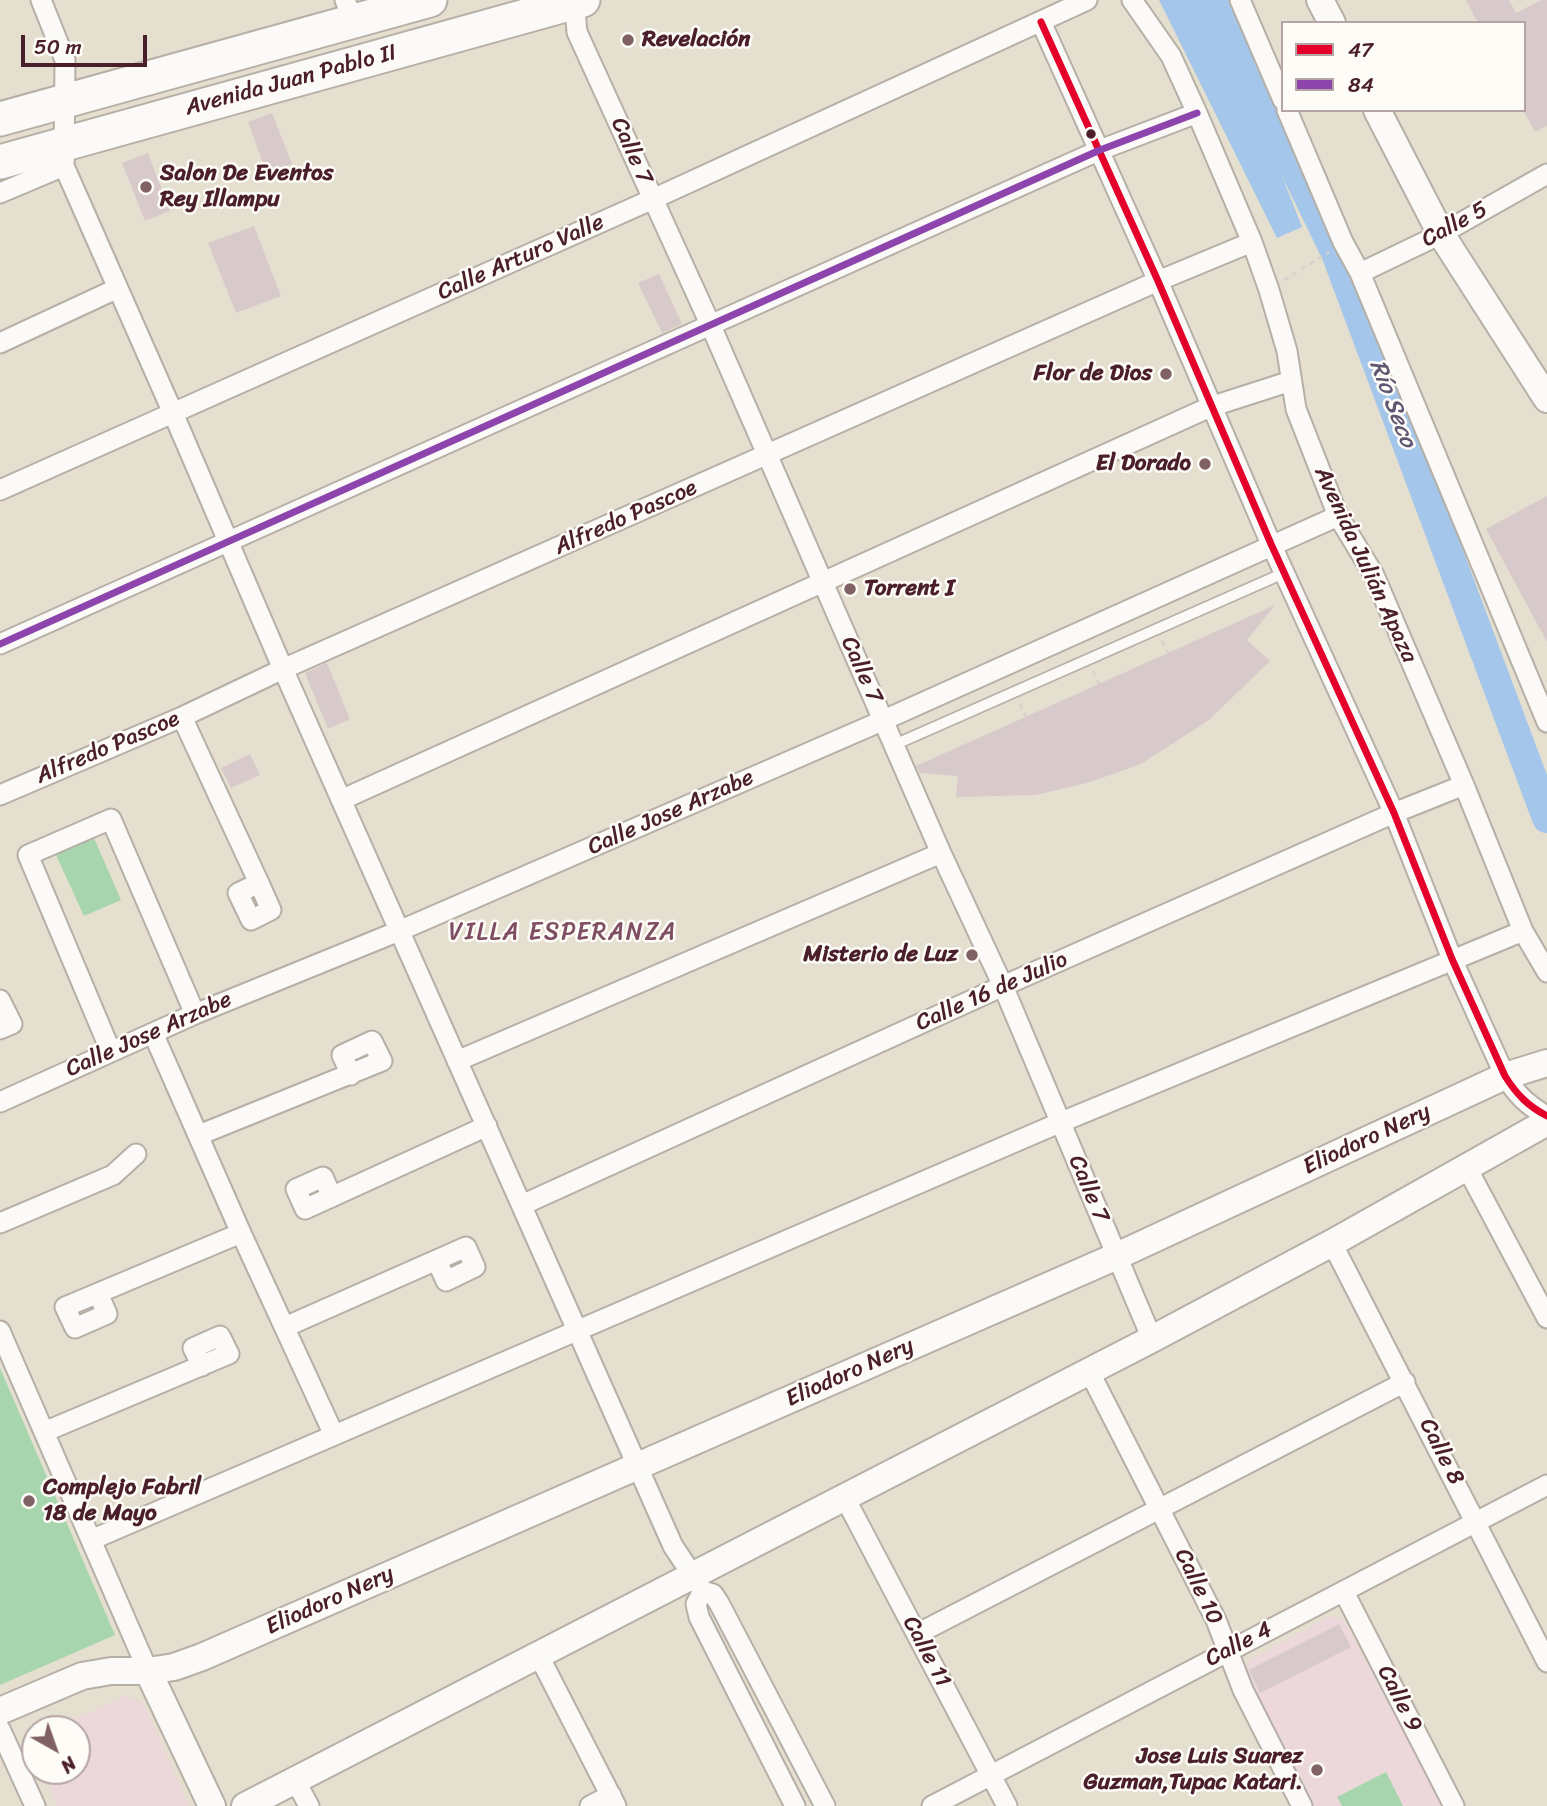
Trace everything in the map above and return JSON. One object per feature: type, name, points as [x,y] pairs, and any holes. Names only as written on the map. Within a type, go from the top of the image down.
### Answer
[{"type":"highway","name":"Avenida Juan Pablo II","points":[[0,119],[349,10],[430,0]]},
{"type":"highway","name":"Avenida Juan Pablo II","points":[[0,162],[64,155],[577,1]]},
{"type":"street","points":[[41,0],[65,60],[64,155],[116,289],[673,1546],[697,1584],[713,1594],[719,1603],[825,1806]]},
{"type":"street","name":"Calle Arturo Valle","points":[[0,490],[653,199],[1087,0]]},
{"type":"street","name":"Avenida Julián Apaza","points":[[1132,0],[1171,56],[1197,113],[1269,290],[1287,351],[1296,409],[1338,516],[1374,575],[1523,931],[1547,972]]},
{"type":"street","points":[[1240,0],[1281,95]]},
{"type":"street","points":[[1320,0],[1331,21]]},
{"type":"street","name":"Calle 7","points":[[577,1],[577,32],[711,327],[941,853],[1003,986],[1152,1339]]},
{"type":"street","points":[[1041,22],[1158,281],[1271,544],[1394,813],[1452,959],[1505,1076],[1529,1106],[1547,1116]]},
{"type":"street","points":[[1288,112],[1343,242],[1360,273],[1547,722]]},
{"type":"street","points":[[1378,112],[1441,234],[1547,399]]},
{"type":"street","points":[[0,644],[711,327],[1100,150],[1197,113]]},
{"type":"street","points":[[0,193],[64,155]]},
{"type":"street","name":"Calle 5","points":[[1360,273],[1441,234],[1547,174]]},
{"type":"street","name":"Alfredo Pascoe","points":[[0,795],[182,717],[283,669],[1158,281],[1252,243]]},
{"type":"street","points":[[0,343],[116,289]]},
{"type":"street","points":[[341,800],[1210,407],[1291,380]]},
{"type":"street","name":"Calle Jose Arzabe","points":[[0,1101],[195,1014],[399,931],[884,720],[1338,516]]},
{"type":"street","points":[[182,717],[259,883]]},
{"type":"street","name":"Calle 16 de Julio","points":[[522,1205],[1003,986],[1394,813],[1464,785]]},
{"type":"street","points":[[111,1052],[28,855],[111,818],[195,1014]]},
{"type":"street","points":[[457,1061],[941,853]]},
{"type":"street","points":[[91,1540],[1059,1123],[1523,931]]},
{"type":"street","points":[[0,1000],[12,1024],[0,1029]]},
{"type":"street","points":[[153,1034],[334,1435]]},
{"type":"street","name":"Eliodoro Nery","points":[[0,1711],[82,1676],[111,1671],[148,1671],[174,1667],[202,1657],[1117,1256],[1505,1076],[1547,1063]]},
{"type":"street","points":[[199,1135],[351,1075]]},
{"type":"street","points":[[245,1806],[539,1656],[697,1584],[845,1498],[1332,1243],[1547,1122]]},
{"type":"street","points":[[332,1197],[487,1126]]},
{"type":"street","points":[[0,1223],[113,1175],[135,1154]]},
{"type":"street","points":[[1466,1168],[1547,1318]]},
{"type":"street","points":[[98,1293],[241,1233]]},
{"type":"street","name":"Calle 8","points":[[1332,1243],[1547,1662]]},
{"type":"street","points":[[285,1327],[438,1261]]},
{"type":"street","points":[[0,1331],[148,1671],[212,1806]]},
{"type":"street","points":[[44,1432],[202,1366]]},
{"type":"street","name":"Calle 10","points":[[1089,1371],[1216,1619],[1243,1690],[1294,1803]]},
{"type":"street","points":[[917,1634],[1405,1382]]},
{"type":"street","name":"Calle 4","points":[[932,1806],[1547,1485]]},
{"type":"street","name":"Calle 11","points":[[845,1498],[1007,1806]]},
{"type":"street","points":[[697,1584],[696,1604],[699,1617],[795,1806]]},
{"type":"street","name":"Calle 9","points":[[1344,1592],[1454,1806]]},
{"type":"street","points":[[539,1656],[614,1801],[590,1806]]},
{"type":"street","points":[[0,1729],[35,1806]]},
{"type":"street","points":[[295,1780],[309,1806]]},
{"type":"lane","points":[[894,745],[1284,573]]},
{"type":"path","points":[[1269,290],[1335,248]]},
{"type":"shaded area","points":[[1330,1616],[1345,1621],[1443,1806],[1314,1806],[1244,1670],[1248,1661]]},
{"type":"shaded area","points":[[127,1695],[144,1704],[189,1806],[57,1806],[48,1785],[91,1785],[91,1715],[84,1715]]},
{"type":"green space","points":[[94,838],[121,900],[84,916],[56,855]]},
{"type":"green space","name":"Complejo Fabril 18 de Mayo","points":[[0,1368],[115,1635],[0,1685]]},
{"type":"green space","points":[[1386,1772],[1403,1806],[1342,1806],[1337,1797]]},
{"type":"water","points":[[1159,0],[1213,0],[1302,227],[1277,238]]},
{"type":"building","points":[[1466,0],[1509,0],[1516,13],[1541,0],[1547,0],[1547,126],[1535,132],[1524,112],[1526,21],[1477,21]]},
{"type":"building","points":[[272,113],[292,164],[267,174],[248,122]]},
{"type":"building","name":"Salon De Eventos Rey Illampu","points":[[148,153],[170,211],[145,221],[122,163]]},
{"type":"building","points":[[254,226],[281,296],[236,313],[208,243]]},
{"type":"building","points":[[659,274],[682,324],[662,333],[638,283]]},
{"type":"building","points":[[1547,496],[1547,642],[1486,529]]},
{"type":"building","points":[[1275,605],[1247,640],[1270,661],[1209,720],[1141,764],[1090,782],[1036,795],[956,797],[958,776],[920,773],[916,766]]},
{"type":"building","points":[[327,663],[350,719],[328,729],[305,673]]},
{"type":"building","points":[[250,754],[260,775],[231,788],[221,768]]},
{"type":"building","points":[[1339,1624],[1351,1647],[1260,1693],[1249,1670]]},
{"type":"waterway","name":"Río Seco","points":[[1213,0],[1336,253],[1547,818]]},
{"type":"transit line","name":"47","points":[[1041,22],[1158,281],[1271,544],[1394,813],[1452,959],[1505,1076],[1523,1099],[1547,1116]]},
{"type":"transit line","name":"84","points":[[0,644],[1100,150],[1197,113]]},
{"type":"place","name":"Revelación","points":[[628,40]]},
{"type":"place","name":"Salon De Eventos Rey Illampu","points":[[146,187]]},
{"type":"place","name":"Flor de Dios","points":[[1166,374]]},
{"type":"place","name":"El Dorado","points":[[1205,464]]},
{"type":"place","name":"Torrent I","points":[[850,589]]},
{"type":"place","name":"Misterio de Luz","points":[[972,955]]},
{"type":"place","name":"Complejo Fabril 18 de Mayo","points":[[29,1501]]},
{"type":"place","name":"Jose Luis Suarez Guzman,Tupac Katari.","points":[[1317,1770]]},
{"type":"district","name":"VILLA ESPERANZA","points":[[563,933]]}]
